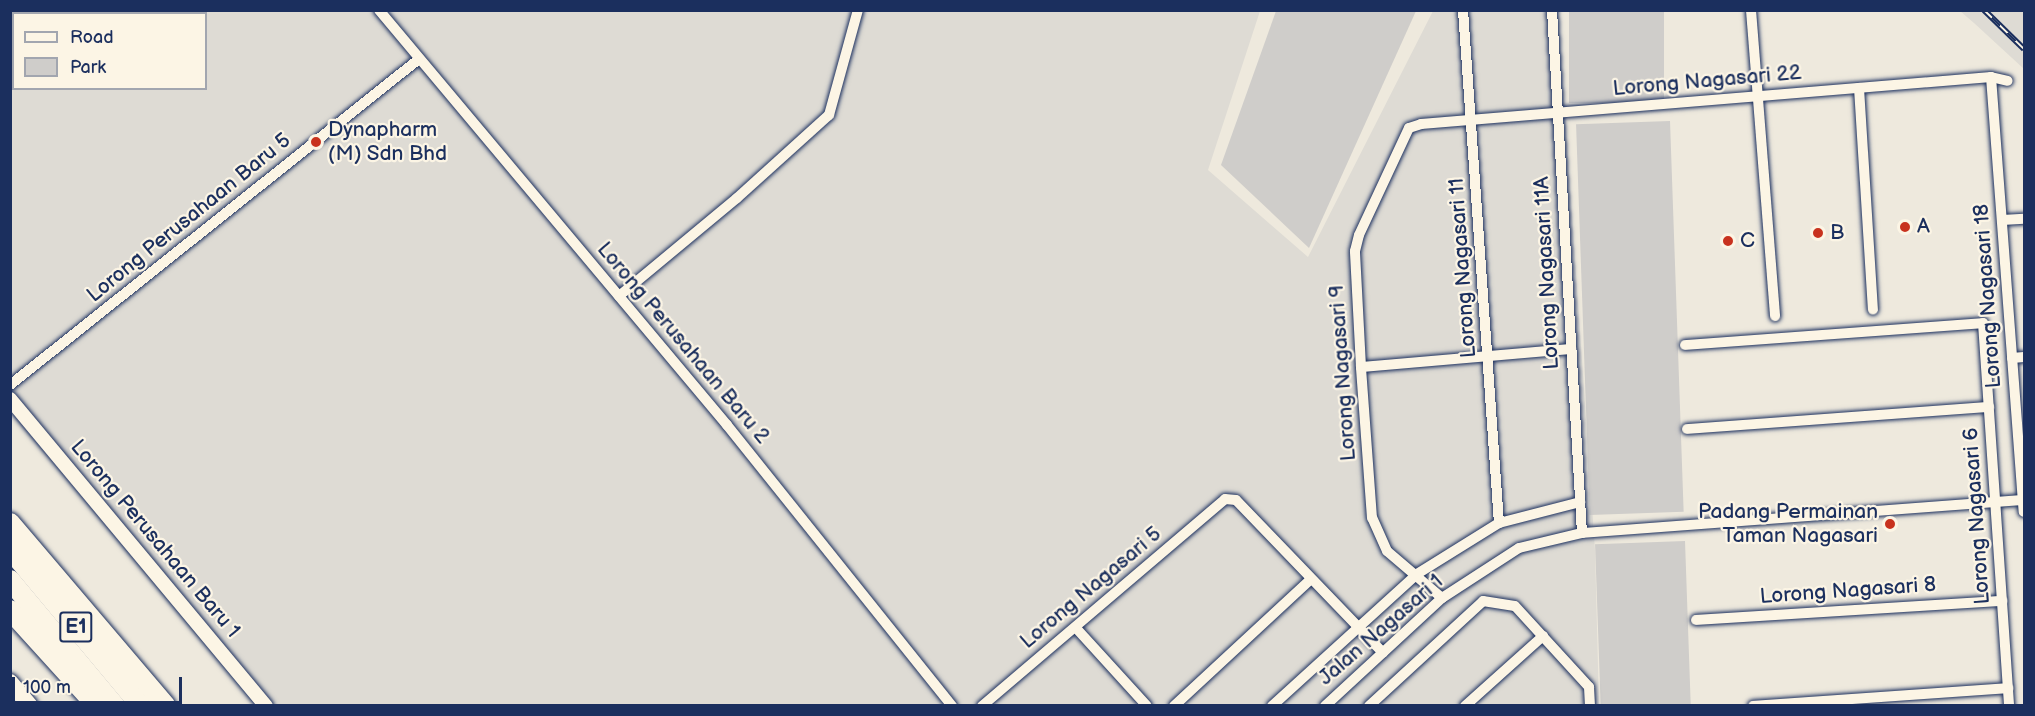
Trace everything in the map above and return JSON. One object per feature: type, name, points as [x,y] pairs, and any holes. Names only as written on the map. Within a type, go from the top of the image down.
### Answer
[{"type":"highway","points":[[10,523],[166,705]]},
{"type":"highway","name":"E1","points":[[10,549],[141,705]]},
{"type":"highway","name":"E1","points":[[10,580],[115,705]]},
{"type":"highway","points":[[10,610],[97,705]]},
{"type":"main road","points":[[10,682],[30,705]]},
{"type":"street","name":"Lorong Perusahaan Baru 2","points":[[379,10],[728,425],[952,705]]},
{"type":"street","points":[[619,296],[737,198],[829,115],[858,10]]},
{"type":"street","name":"Lorong Nagasari 11","points":[[1463,10],[1499,523]]},
{"type":"street","name":"Lorong Nagasari 11A","points":[[1552,10],[1581,533]]},
{"type":"street","points":[[1751,10],[1775,316]]},
{"type":"street","name":"Lorong Perusahaan Baru 5","points":[[10,385],[419,59]]},
{"type":"street","name":"Lorong Nagasari 22","points":[[1409,128],[1421,124],[1991,77],[2008,81]]},
{"type":"street","name":"Lorong Nagasari 18","points":[[1991,77],[2025,512]]},
{"type":"street","points":[[1859,88],[1873,310]]},
{"type":"street","name":"Lorong Nagasari 9","points":[[1409,128],[1359,235],[1355,251],[1361,367],[1372,518],[1387,551],[1417,574],[1442,598]]},
{"type":"street","points":[[2002,220],[2025,219]]},
{"type":"street","name":"Lorong Nagasari 6","points":[[1685,345],[1983,323],[2009,705]]},
{"type":"street","points":[[1361,367],[1571,349]]},
{"type":"street","points":[[2013,358],[2025,357]]},
{"type":"street","name":"Lorong Perusahaan Baru 1","points":[[10,399],[266,705]]},
{"type":"street","points":[[1687,429],[1989,407]]},
{"type":"street","name":"Lorong Nagasari 5","points":[[982,705],[1076,628],[1225,499],[1236,500],[1311,579]]},
{"type":"street","name":"Jalan Nagasari 1","points":[[1325,705],[1442,598],[1519,548],[1581,533],[2024,500]]},
{"type":"street","name":"Jalan Nagasari 1","points":[[1272,705],[1417,574],[1499,523],[1580,502]]},
{"type":"street","points":[[1174,705],[1311,579],[1383,653]]},
{"type":"street","points":[[1369,705],[1483,601],[1515,606],[1589,687],[1590,705]]},
{"type":"street","name":"Lorong Nagasari 8","points":[[1696,620],[2002,601]]},
{"type":"street","points":[[1076,628],[1148,705]]},
{"type":"street","points":[[1465,705],[1543,636]]},
{"type":"street","points":[[1753,705],[1918,700],[2008,688]]},
{"type":"shaded area","points":[[10,11],[1260,11],[1208,170],[1308,257],[1433,11],[1558,11],[1595,550],[1599,705],[255,705],[11,414]]},
{"type":"shaded area","points":[[1960,11],[2023,11],[2024,69],[1974,23]]},
{"type":"green space","points":[[1276,11],[1416,11],[1309,248],[1221,165]]},
{"type":"green space","points":[[1569,11],[1664,11],[1664,103],[1569,103]]},
{"type":"green space","points":[[1670,121],[1684,512],[1590,515],[1576,124]]},
{"type":"green space","points":[[1685,541],[1691,705],[1601,706],[1595,544]]},
{"type":"railway","points":[[1984,10],[2024,49]]},
{"type":"place","name":"Dynapharm (M) Sdn Bhd","points":[[316,142]]},
{"type":"place","name":"A","points":[[1905,227]]},
{"type":"place","name":"B","points":[[1818,233]]},
{"type":"place","name":"C","points":[[1728,241]]},
{"type":"place","name":"Padang Permainan Taman Nagasari","points":[[1890,524]]}]
